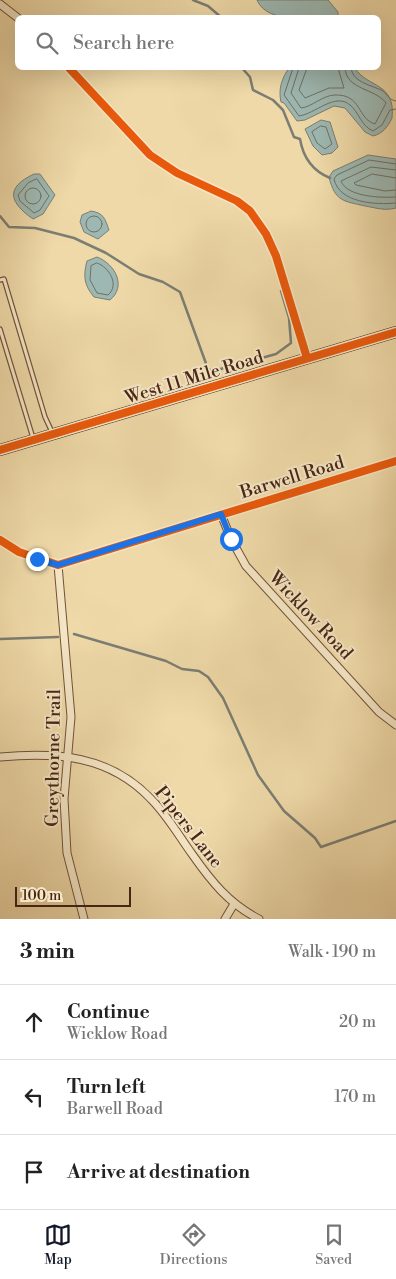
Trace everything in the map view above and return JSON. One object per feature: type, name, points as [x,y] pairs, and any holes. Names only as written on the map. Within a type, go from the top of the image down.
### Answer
[{"type":"street","points":[[0,4],[15,16]]},
{"type":"street","points":[[71,70],[150,155],[177,173],[237,201],[250,211],[266,234],[276,256],[307,358]]},
{"type":"street","name":"West 11 Mile Road","points":[[0,450],[396,332]]},
{"type":"street","name":"Barwell Road","points":[[58,565],[396,461]]},
{"type":"street","name":"Wicklow Road","points":[[221,514],[231,539],[251,572],[380,712],[396,725]]},
{"type":"street","points":[[0,540],[18,552],[58,565]]},
{"type":"street","name":"Greythorne Trail","points":[[58,565],[70,682],[71,717],[64,799],[67,853],[84,919]]},
{"type":"street","name":"Pipers Lane","points":[[0,757],[37,754],[69,756],[110,770],[132,783],[151,799],[216,887],[234,904],[259,919]]},
{"type":"street","points":[[225,919],[234,904]]},
{"type":"lane","points":[[2,279],[45,417],[53,434]]},
{"type":"lane","points":[[0,329],[33,440]]},
{"type":"water","points":[[257,0],[328,0],[338,12],[338,15],[276,15],[262,8]]},
{"type":"water","points":[[288,70],[357,70],[366,79],[380,87],[390,98],[392,118],[382,132],[373,136],[365,132],[345,108],[334,106],[305,120],[297,121],[284,103],[281,102],[281,84]]},
{"type":"water","points":[[321,120],[330,122],[338,147],[332,153],[322,155],[313,146],[305,129]]},
{"type":"water","points":[[368,155],[396,159],[396,208],[380,209],[351,203],[341,199],[334,191],[329,177],[333,171]]},
{"type":"water","points":[[34,174],[40,174],[55,195],[43,214],[33,219],[15,201],[14,190],[24,179]]},
{"type":"water","points":[[91,211],[101,215],[109,230],[98,239],[84,232],[80,222],[82,215]]},
{"type":"water","points":[[97,257],[109,265],[117,276],[118,288],[110,300],[94,297],[86,284],[85,271],[87,261]]},
{"type":"waterway","points":[[193,0],[208,6],[218,15]]},
{"type":"waterway","points":[[244,70],[250,77],[253,90],[273,100],[283,110],[294,137],[300,139],[310,163],[330,178]]},
{"type":"waterway","points":[[0,216],[9,227],[35,228],[74,238],[106,253],[139,274],[163,282],[180,292],[208,369],[213,371],[239,364]]},
{"type":"waterway","points":[[251,361],[276,354],[291,343],[289,318],[281,291]]},
{"type":"waterway","points":[[74,634],[166,661],[182,669],[199,671],[208,677],[223,698],[258,775],[284,811],[315,838],[321,847],[396,821]]},
{"type":"waterway","points":[[0,639],[58,637]]},
{"type":"cycle path","points":[[71,70],[150,155],[177,173],[237,201],[250,211],[266,234],[276,256],[307,358]]},
{"type":"cycle path","points":[[0,450],[396,332]]},
{"type":"cycle path","points":[[0,540],[19,552],[58,565],[396,461]]},
{"type":"route","points":[[37,559],[58,565],[221,514],[231,539]]}]
